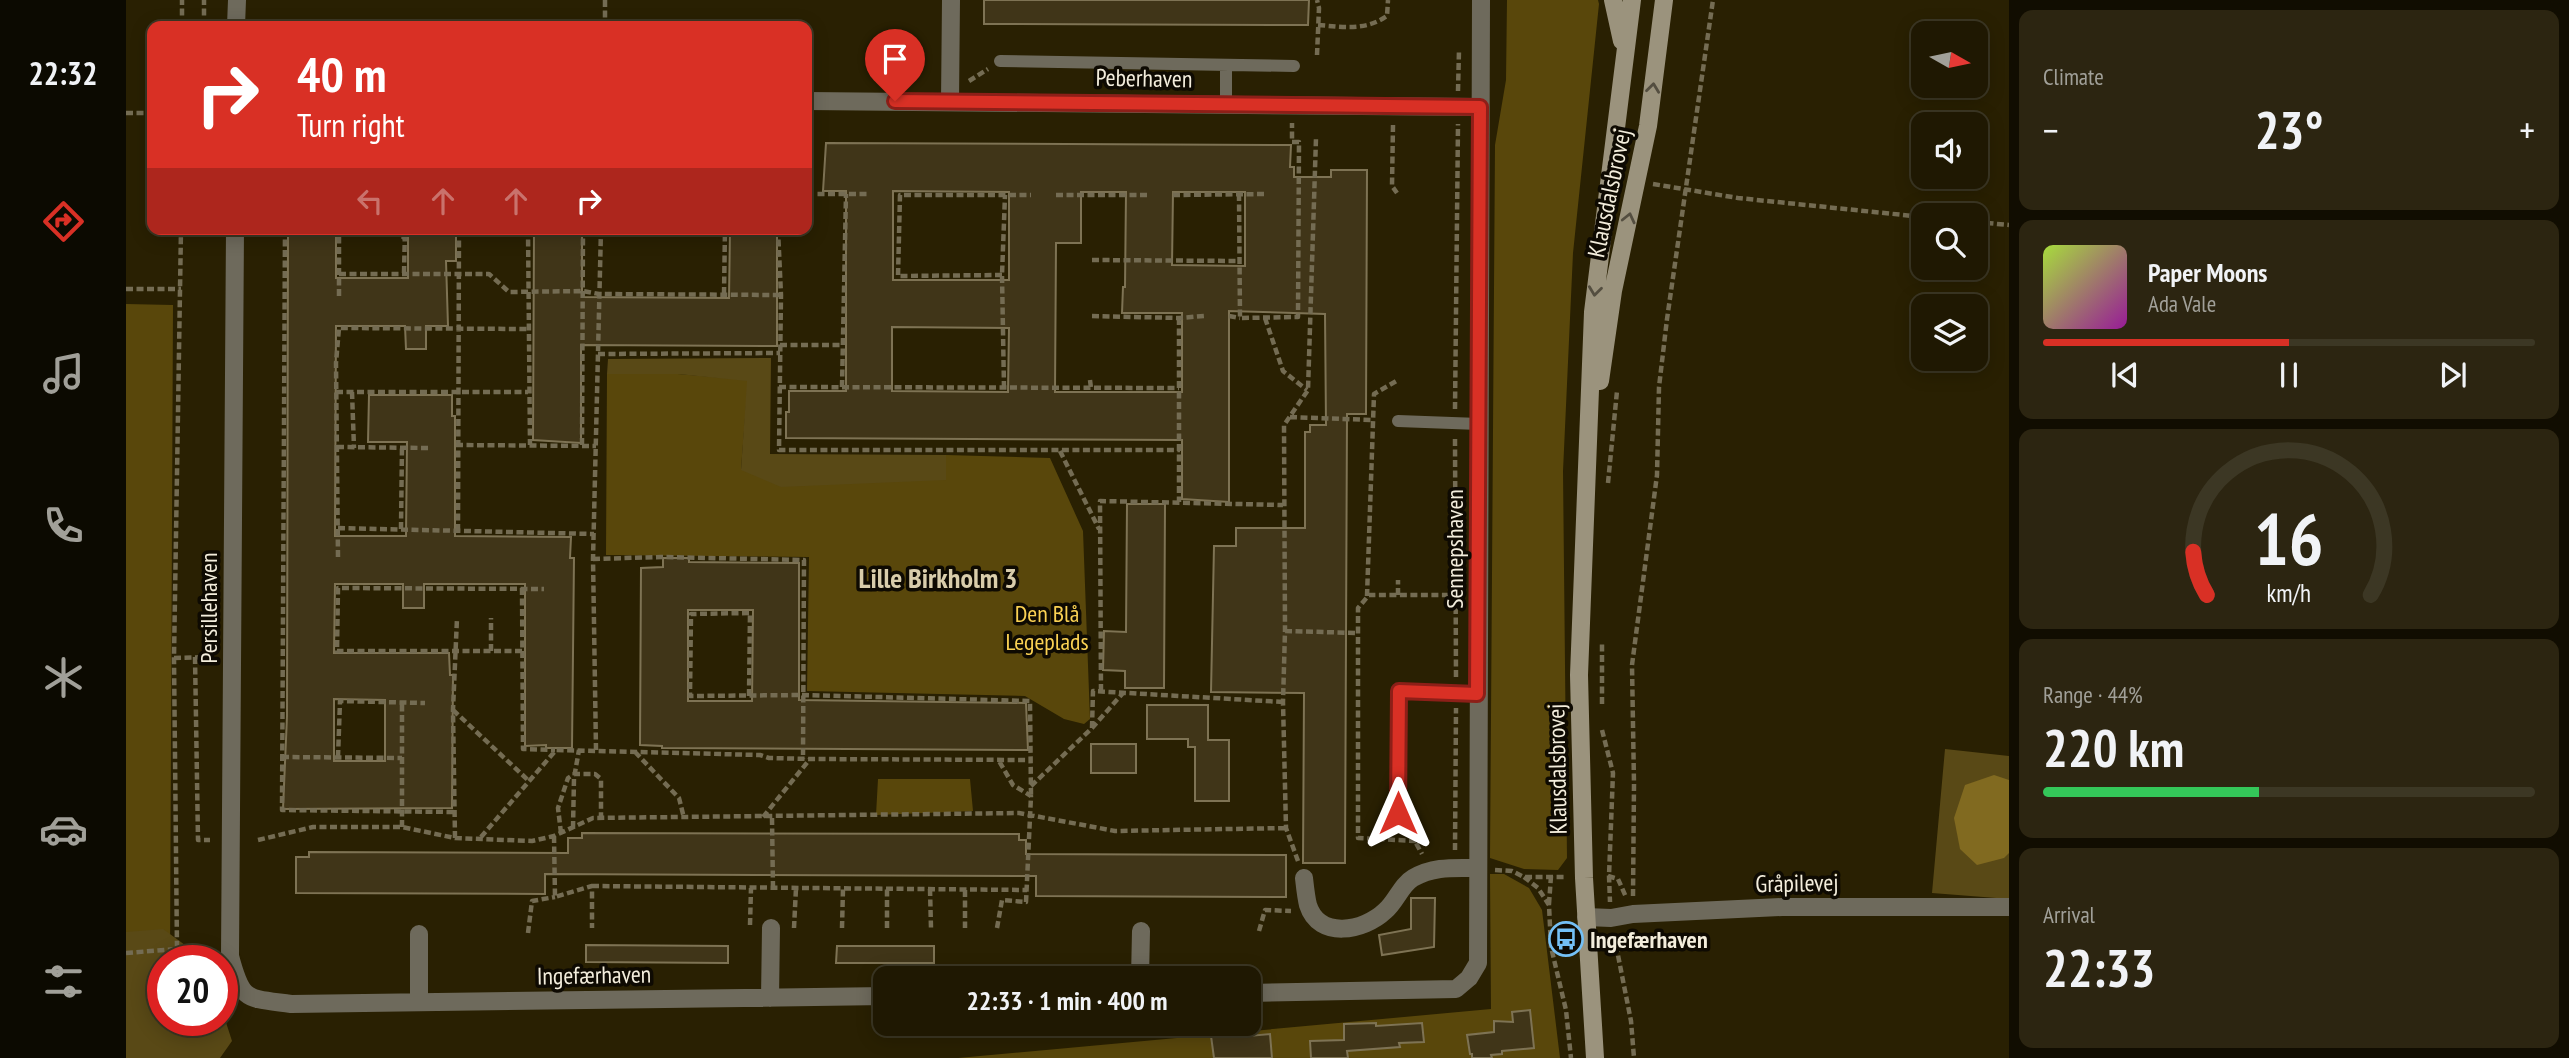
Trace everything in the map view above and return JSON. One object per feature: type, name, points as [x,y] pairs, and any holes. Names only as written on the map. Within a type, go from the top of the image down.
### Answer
[{"type":"street","points":[[236,21],[237,0]]},
{"type":"street","points":[[950,97],[951,0]]},
{"type":"street","name":"Sennepshaven","points":[[1476,868],[1481,0]]},
{"type":"street","points":[[1613,0],[1625,53]]},
{"type":"street","name":"Klausdalsbrovej","points":[[1595,1058],[1586,917],[1579,675],[1593,312],[1632,0]]},
{"type":"street","name":"Klausdalsbrovej","points":[[1587,478],[1613,291],[1648,126],[1664,0]]},
{"type":"street","name":"Peberhaven","points":[[812,101],[950,97],[1480,107]]},
{"type":"street","name":"Persillehaven","points":[[230,945],[235,235]]},
{"type":"street","points":[[1261,993],[1456,989],[1469,978],[1478,963],[1476,868],[1429,870],[1410,880],[1387,910],[1366,926],[1339,930],[1320,922],[1308,907],[1304,878]]},
{"type":"street","name":"Gråpilevej","points":[[1586,917],[1611,918],[1633,914],[1782,907],[2009,907]]},
{"type":"street","points":[[770,998],[771,928]]},
{"type":"street","points":[[1140,966],[1141,931]]},
{"type":"street","points":[[419,934],[419,1002]]},
{"type":"street","name":"Ingefærhaven","points":[[238,987],[251,999],[291,1004],[873,996]]},
{"type":"lane","points":[[1000,61],[1294,66]]},
{"type":"lane","points":[[1226,65],[1226,104]]},
{"type":"lane","points":[[1398,421],[1479,424]]},
{"type":"lane","points":[[1398,813],[1399,691],[1477,694]]},
{"type":"path","points":[[181,21],[182,0]]},
{"type":"path","points":[[204,0],[204,21]]},
{"type":"path","points":[[605,0],[605,21]]},
{"type":"path","points":[[1317,0],[1317,55]]},
{"type":"path","points":[[1318,25],[1360,27],[1376,23],[1387,16],[1388,0]]},
{"type":"path","points":[[1633,914],[1632,665],[1657,475],[1659,387],[1713,0]]},
{"type":"path","points":[[950,97],[1000,61]]},
{"type":"path","points":[[1292,105],[1292,142],[1299,142],[1296,195],[1298,317]]},
{"type":"path","points":[[1393,106],[1392,186],[1397,193]]},
{"type":"path","points":[[126,113],[147,113]]},
{"type":"path","points":[[1304,878],[1286,828],[1283,702],[1284,425],[1308,390],[1316,138]]},
{"type":"path","points":[[1650,197],[1655,171]]},
{"type":"path","points":[[1652,183],[1738,198],[1911,216]]},
{"type":"path","points":[[812,194],[868,194]]},
{"type":"path","points":[[842,387],[846,194]]},
{"type":"path","points":[[1056,195],[1147,194]]},
{"type":"path","points":[[1240,194],[1240,318]]},
{"type":"path","points":[[1173,195],[1267,194]]},
{"type":"path","points":[[893,195],[1031,195]]},
{"type":"path","points":[[900,195],[898,276],[1003,275]]},
{"type":"path","points":[[1004,195],[1004,388]]},
{"type":"path","points":[[1988,223],[2009,225]]},
{"type":"path","points":[[126,953],[177,950],[174,658],[181,235]]},
{"type":"path","points":[[285,235],[282,810],[454,812]]},
{"type":"path","points":[[339,235],[339,296]]},
{"type":"path","points":[[402,235],[405,238],[404,273]]},
{"type":"path","points":[[457,531],[459,235]]},
{"type":"path","points":[[528,235],[530,445]]},
{"type":"path","points":[[582,446],[583,235]]},
{"type":"path","points":[[596,750],[593,559],[601,235]]},
{"type":"path","points":[[724,294],[725,235]]},
{"type":"path","points":[[779,235],[779,450],[1180,450]]},
{"type":"path","points":[[1092,260],[1240,261]]},
{"type":"path","points":[[339,274],[489,274],[509,292],[529,293],[583,291],[600,294],[781,295]]},
{"type":"path","points":[[126,289],[181,289]]},
{"type":"path","points":[[1092,316],[1204,316]]},
{"type":"path","points":[[1229,316],[1310,317]]},
{"type":"path","points":[[1179,318],[1179,502]]},
{"type":"path","points":[[1265,318],[1283,371],[1308,390]]},
{"type":"path","points":[[338,557],[336,392],[339,328],[529,329]]},
{"type":"path","points":[[780,345],[843,345]]},
{"type":"path","points":[[598,354],[780,354]]},
{"type":"path","points":[[1607,496],[1619,378]]},
{"type":"path","points":[[1090,380],[1091,388]]},
{"type":"path","points":[[1367,597],[1374,394],[1398,380]]},
{"type":"path","points":[[779,387],[1179,388]]},
{"type":"path","points":[[336,392],[528,392]]},
{"type":"path","points":[[352,392],[354,448]]},
{"type":"path","points":[[1289,417],[1373,420]]},
{"type":"path","points":[[457,445],[596,446]]},
{"type":"path","points":[[337,447],[429,448]]},
{"type":"path","points":[[401,530],[402,447]]},
{"type":"path","points":[[1060,451],[1100,530]]},
{"type":"path","points":[[1101,691],[1100,501],[1283,505]]},
{"type":"path","points":[[338,528],[594,534]]},
{"type":"path","points":[[593,559],[671,557],[804,560],[803,695],[806,759],[763,818]]},
{"type":"path","points":[[1398,580],[1398,595]]},
{"type":"path","points":[[522,651],[337,652],[338,586],[544,589]]},
{"type":"path","points":[[522,588],[523,750],[635,751],[806,759],[1030,760]]},
{"type":"path","points":[[749,696],[750,613],[691,614],[690,696],[749,696],[803,695],[1030,701],[1031,796],[1026,902],[1002,900],[998,928]]},
{"type":"path","points":[[455,838],[453,703],[457,618]]},
{"type":"path","points":[[491,618],[491,651]]},
{"type":"path","points":[[1285,631],[1359,633]]},
{"type":"path","points":[[1602,640],[1602,705]]},
{"type":"path","points":[[174,658],[232,656]]},
{"type":"path","points":[[195,657],[198,840],[210,840]]},
{"type":"path","points":[[1091,728],[1093,691],[1283,702]]},
{"type":"path","points":[[1031,787],[1124,692]]},
{"type":"path","points":[[338,757],[340,701],[425,703]]},
{"type":"path","points":[[402,703],[402,827]]},
{"type":"path","points":[[453,710],[529,781]]},
{"type":"path","points":[[1602,718],[1602,731],[1612,773],[1609,876],[1611,918],[1634,1058]]},
{"type":"path","points":[[480,837],[556,750]]},
{"type":"path","points":[[573,828],[571,819],[574,774],[579,750]]},
{"type":"path","points":[[635,751],[678,797],[684,818]]},
{"type":"path","points":[[282,757],[402,758]]},
{"type":"path","points":[[999,761],[1013,785],[1031,796]]},
{"type":"path","points":[[561,833],[558,807],[568,778],[574,774],[594,774],[601,779],[601,818]]},
{"type":"path","points":[[258,840],[313,827],[402,827],[455,838],[532,841],[554,836],[593,818],[772,818],[1019,813],[1115,831],[1286,828]]},
{"type":"path","points":[[1398,813],[1419,846],[1429,870]]},
{"type":"path","points":[[772,818],[772,888]]},
{"type":"path","points":[[554,836],[555,897]]},
{"type":"path","points":[[1551,876],[1549,905],[1552,947],[1566,1010],[1571,1058]]},
{"type":"path","points":[[1524,877],[1538,888],[1549,905]]},
{"type":"path","points":[[528,933],[532,901],[592,886],[1027,890]]},
{"type":"path","points":[[592,886],[592,928]]},
{"type":"path","points":[[750,928],[751,888]]},
{"type":"path","points":[[794,928],[796,888]]},
{"type":"path","points":[[842,928],[844,889]]},
{"type":"path","points":[[887,889],[887,928]]},
{"type":"path","points":[[930,890],[931,928]]},
{"type":"path","points":[[965,890],[965,928]]},
{"type":"path","points":[[1258,930],[1265,910],[1299,911]]},
{"type":"green space","points":[[1507,0],[1598,0],[1599,4],[1573,253],[1563,471],[1567,858],[1558,870],[1524,869],[1490,858],[1495,145],[1506,80]]},
{"type":"green space","points":[[126,304],[173,305],[170,945],[147,945],[147,970],[126,981]]},
{"type":"green space","name":"Den Blå Legeplads","points":[[607,374],[678,374],[748,380],[741,469],[946,480],[946,455],[1050,458],[1083,531],[1090,719],[1084,724],[1064,719],[1025,696],[807,691],[809,557],[606,555]]},
{"type":"green space","points":[[878,779],[970,779],[973,811],[876,815]]},
{"type":"green space","points":[[1490,874],[1504,874],[1529,888],[1542,910],[1560,1058],[958,1058],[1197,1036],[1261,1036],[1261,1030],[1491,1009]]},
{"type":"shaded area","points":[[771,358],[770,454],[946,455],[946,480],[781,487],[741,470],[747,381],[678,374],[607,374],[608,359]]},
{"type":"shaded area","points":[[1945,749],[2009,756],[2009,899],[1932,893]]},
{"type":"shaded area","points":[[1994,775],[2009,780],[2009,853],[2004,858],[1977,865],[1960,849],[1954,818],[1965,785]]},
{"type":"shaded area","points":[[163,929],[185,945],[147,945],[147,1036],[230,1036],[232,1041],[220,1058],[126,1058],[126,932]]},
{"type":"building","points":[[984,0],[1309,0],[1308,25],[984,24]]},
{"type":"building","points":[[826,143],[1291,145],[1290,167],[1294,167],[1294,177],[1331,177],[1331,170],[1367,170],[1366,414],[1347,414],[1345,863],[1303,863],[1304,693],[1211,692],[1214,546],[1236,546],[1236,528],[1305,528],[1305,432],[1310,432],[1310,425],[1326,425],[1325,314],[1229,311],[1229,502],[1182,499],[1182,440],[786,438],[789,391],[846,391],[846,191],[823,191]],"holes":[[[893,191],[1009,192],[1009,280],[893,280]],[[1081,192],[1126,192],[1125,287],[1122,313],[1182,313],[1182,392],[1055,392],[1056,243],[1081,243]],[[1173,192],[1245,192],[1245,266],[1172,265]],[[892,327],[1009,328],[1008,392],[892,391]]]},
{"type":"building","points":[[288,235],[336,235],[336,278],[408,278],[408,235],[456,235],[456,261],[446,261],[448,326],[426,326],[426,349],[406,349],[405,326],[336,326],[335,536],[406,536],[407,442],[368,442],[369,395],[452,395],[452,416],[455,416],[455,536],[571,537],[570,558],[574,558],[572,748],[525,746],[525,584],[424,584],[424,608],[403,608],[403,584],[335,584],[334,653],[449,653],[450,675],[453,675],[452,808],[283,809],[287,716]],"holes":[[[334,699],[385,700],[385,761],[334,761]]]},
{"type":"building","points":[[534,235],[582,235],[582,297],[729,298],[730,235],[777,235],[777,346],[581,345],[581,443],[533,440]]},
{"type":"building","points":[[1127,504],[1165,504],[1164,688],[1125,688],[1125,671],[1103,670],[1104,631],[1126,632]]},
{"type":"building","points":[[663,558],[689,558],[689,562],[799,563],[799,700],[1026,703],[1028,750],[662,748],[640,745],[641,568],[663,567]],"holes":[[[688,610],[753,610],[752,701],[688,701]]]},
{"type":"building","points":[[1147,705],[1208,705],[1208,740],[1229,740],[1229,801],[1195,801],[1195,747],[1188,747],[1188,739],[1147,739]]},
{"type":"building","points":[[1091,744],[1136,744],[1136,773],[1091,773]]},
{"type":"building","points":[[582,833],[1019,834],[1019,840],[1026,840],[1026,854],[1286,855],[1286,897],[1036,896],[1036,876],[545,874],[545,894],[296,893],[296,857],[309,857],[309,852],[568,853],[568,838],[582,838]]},
{"type":"building","points":[[1411,898],[1435,898],[1434,947],[1382,955],[1379,935],[1411,929]]},
{"type":"building","points":[[586,945],[728,946],[728,963],[586,962]]},
{"type":"building","points":[[837,946],[934,946],[934,963],[836,963]]},
{"type":"building","points":[[1530,1010],[1534,1048],[1502,1051],[1502,1054],[1491,1055],[1492,1058],[1472,1058],[1467,1035],[1494,1032],[1494,1021],[1513,1022],[1512,1012]]},
{"type":"building","points":[[1376,1023],[1376,1026],[1422,1023],[1424,1042],[1399,1043],[1400,1047],[1347,1051],[1348,1058],[1311,1058],[1310,1041],[1344,1040],[1344,1024]]},
{"type":"building","points":[[1270,1034],[1272,1058],[1214,1058],[1211,1036]]},
{"type":"place","name":"Ingefærhaven","points":[[1566,939]]},
{"type":"district","name":"Lille Birkholm 3","points":[[938,577]]},
{"type":"route","points":[[895,101],[1480,107],[1477,694],[1399,691],[1398,813]]}]
